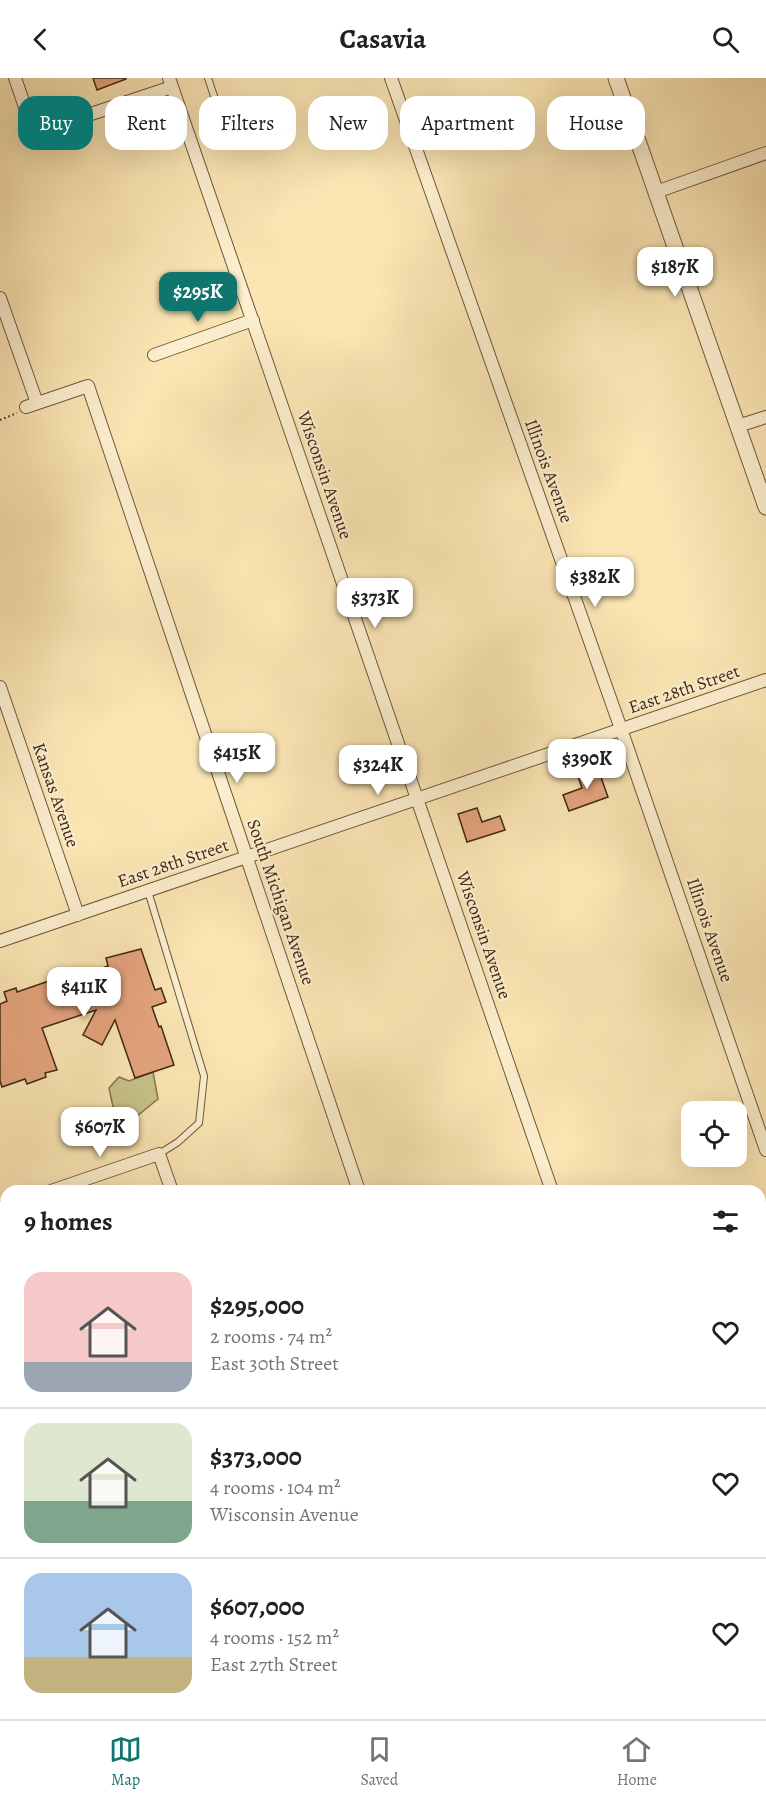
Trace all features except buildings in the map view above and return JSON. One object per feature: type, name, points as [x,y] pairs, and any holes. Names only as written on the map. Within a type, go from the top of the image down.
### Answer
[{"type":"street","points":[[15,78],[34,133],[171,83]]},
{"type":"street","name":"Illinois Avenue","points":[[391,78],[621,729],[766,1150]]},
{"type":"street","points":[[616,78],[766,507]]},
{"type":"street","name":"Wisconsin Avenue","points":[[171,83],[550,1185]]},
{"type":"street","points":[[656,192],[766,153]]},
{"type":"street","points":[[0,298],[31,405]]},
{"type":"street","points":[[154,355],[253,320]]},
{"type":"street","name":"South Michigan Avenue","points":[[31,405],[88,386],[357,1185]]},
{"type":"street","points":[[738,426],[766,417]]},
{"type":"street","name":"East 28th Street","points":[[0,942],[766,680]]},
{"type":"street","name":"Kansas Avenue","points":[[0,687],[78,915]]},
{"type":"street","points":[[69,1185],[159,1154],[170,1185]]},
{"type":"lane","points":[[208,78],[214,96]]},
{"type":"lane","points":[[148,891],[204,1076],[199,1123],[178,1142],[159,1154]]},
{"type":"path","points":[[0,420],[31,405]]},
{"type":"shaded area","points":[[153,1072],[158,1099],[136,1117],[113,1107],[109,1088],[119,1077],[129,1081]]}]
